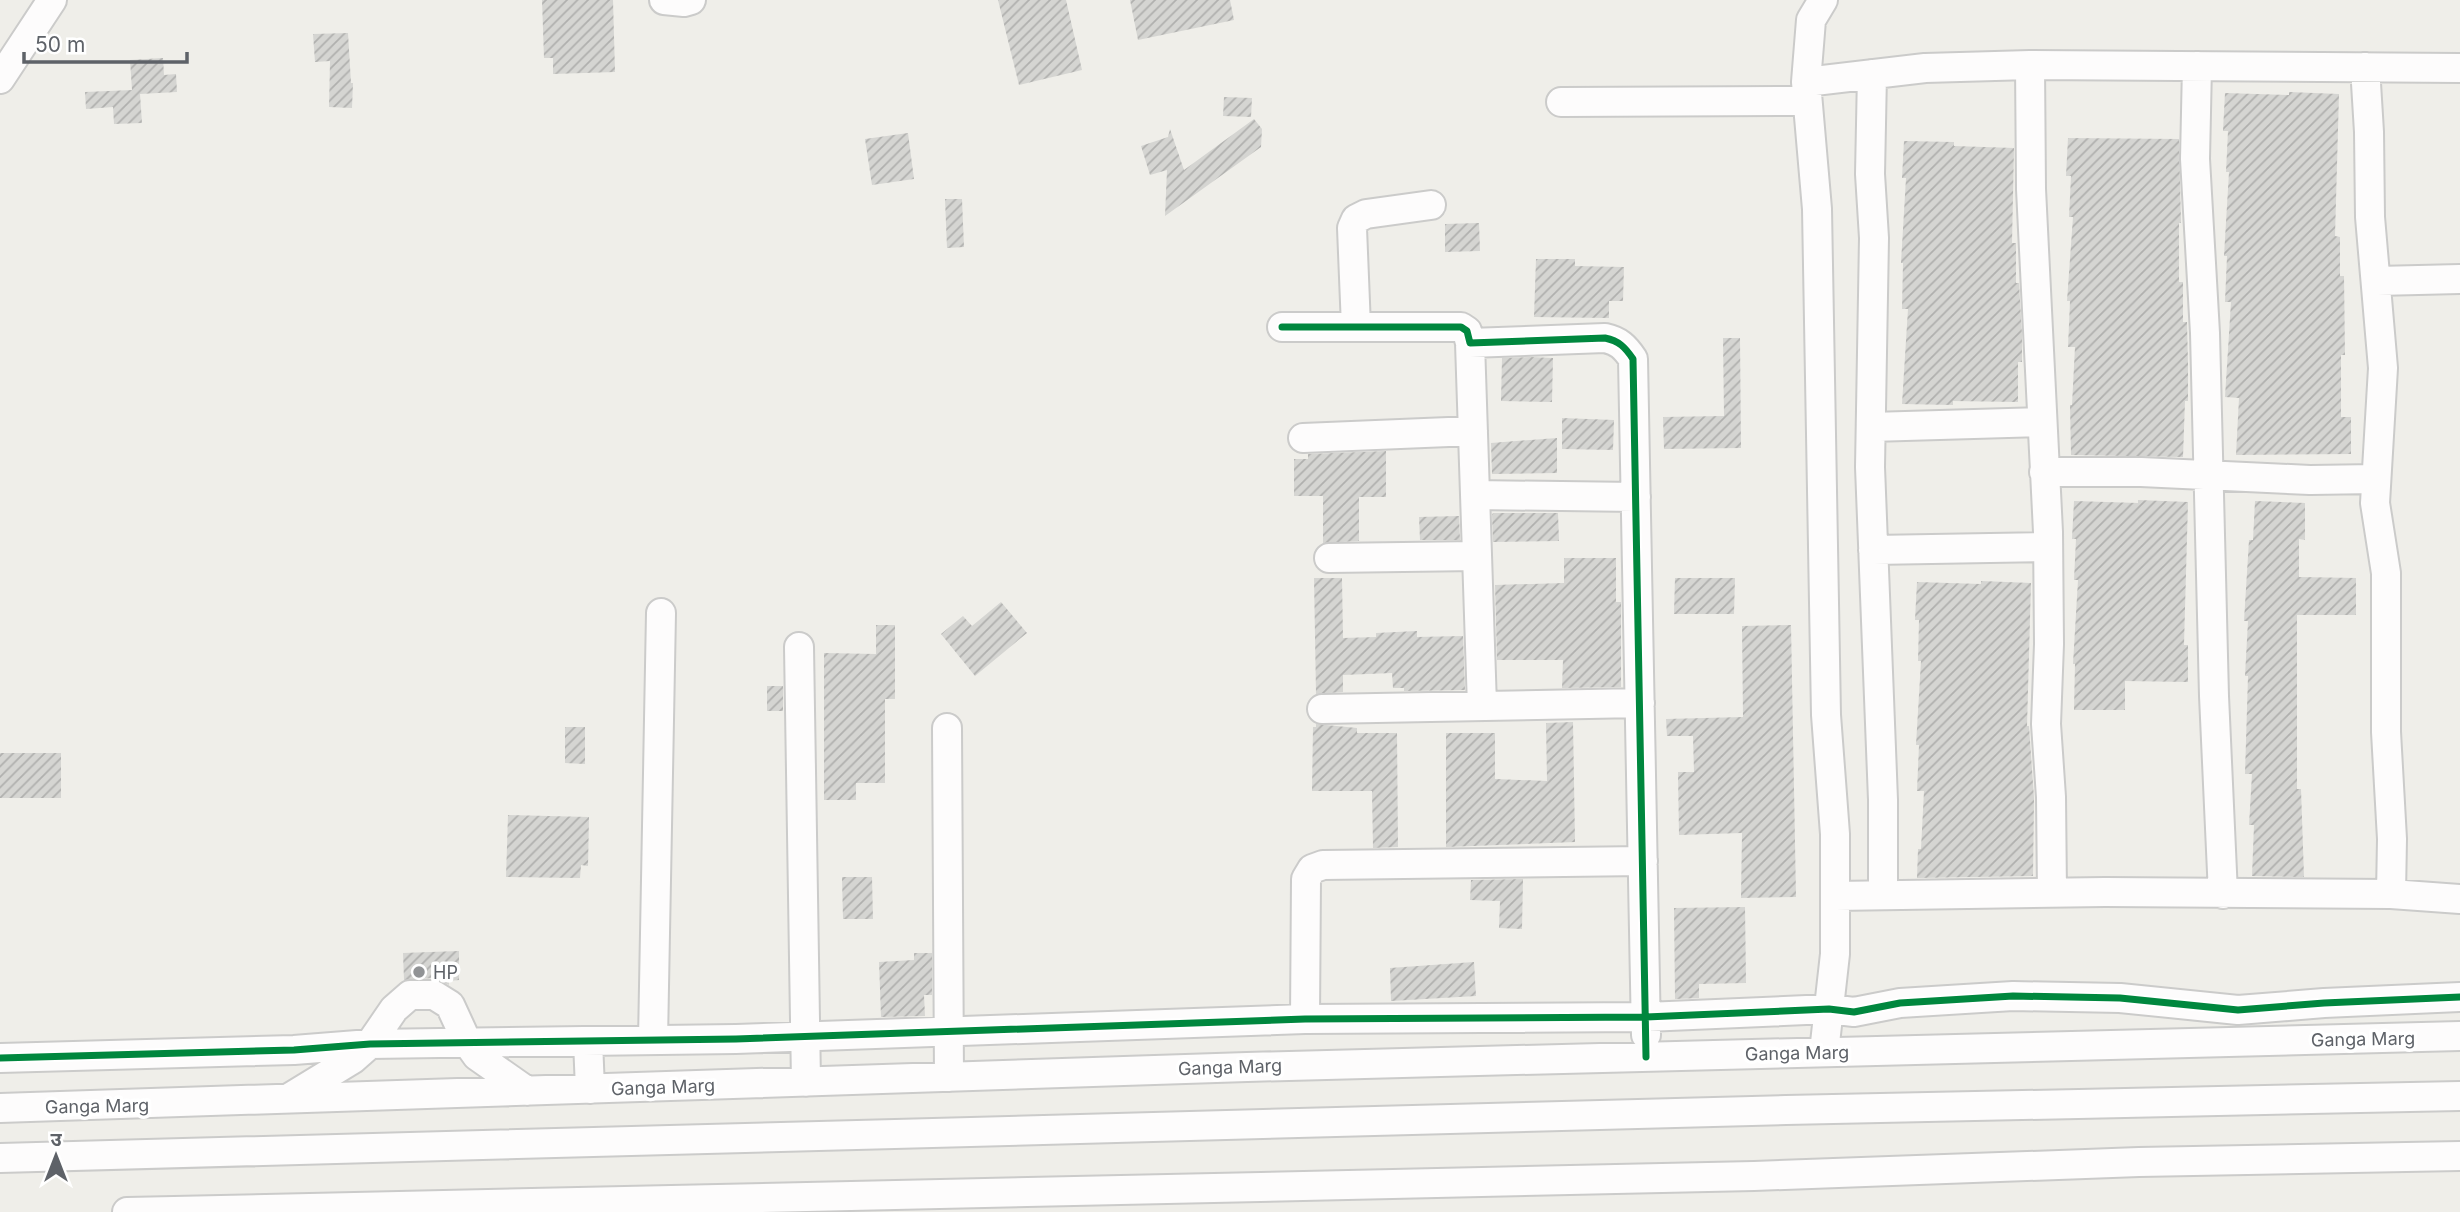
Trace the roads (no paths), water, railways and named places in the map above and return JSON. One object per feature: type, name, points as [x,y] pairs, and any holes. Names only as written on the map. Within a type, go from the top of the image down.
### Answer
[{"type":"street","points":[[0,79],[52,0]]},
{"type":"street","points":[[664,0],[691,0]]},
{"type":"street","points":[[1823,0],[1811,20],[1806,91],[1817,209],[1826,715],[1835,834],[1835,954],[1824,1052]]},
{"type":"street","points":[[1561,102],[1806,91],[1872,74],[1925,68],[2030,65],[2460,68]]},
{"type":"street","points":[[2030,65],[2031,189],[2048,547],[2046,724],[2051,797],[2052,892]]},
{"type":"street","points":[[2197,66],[2195,159],[2203,307],[2217,785],[2223,894]]},
{"type":"street","points":[[2365,67],[2370,132],[2370,217],[2383,368],[2375,503],[2386,573],[2386,732],[2392,839],[2391,894]]},
{"type":"street","points":[[1872,74],[1870,174],[1874,239],[1871,427],[1883,800],[1883,895]]},
{"type":"street","points":[[1356,327],[1352,228],[1356,219],[1366,214],[1431,205]]},
{"type":"street","points":[[2376,281],[2460,279]]},
{"type":"street","points":[[1282,327],[1461,327],[1467,331],[1470,343],[1482,706]]},
{"type":"street","points":[[1470,343],[1605,338],[1618,341],[1633,359],[1646,1057]]},
{"type":"street","points":[[1871,427],[2042,422]]},
{"type":"street","points":[[1303,438],[1473,430]]},
{"type":"street","points":[[2044,472],[2141,472],[2310,480],[2376,479]]},
{"type":"street","points":[[1475,495],[1636,498]]},
{"type":"street","points":[[1873,550],[2048,547]]},
{"type":"street","points":[[1329,558],[1477,556]]},
{"type":"street","points":[[653,1040],[661,613]]},
{"type":"street","points":[[799,647],[806,1082]]},
{"type":"street","points":[[1322,709],[1640,702]]},
{"type":"street","points":[[947,728],[949,1077]]},
{"type":"street","points":[[1306,1019],[1306,879],[1312,869],[1323,865],[1643,861]]},
{"type":"street","points":[[1835,896],[2052,892],[2391,894],[2460,899]]},
{"type":"street","points":[[287,1100],[353,1059],[370,1044],[394,1009],[410,995],[434,995],[450,1005],[467,1042],[477,1056],[527,1091]]},
{"type":"street","points":[[0,1058],[294,1050],[370,1044],[805,1036],[1306,1019],[1646,1017],[1829,1009],[1854,1012],[1900,1003],[2014,996],[2120,998],[2238,1010],[2460,997]]},
{"type":"street","name":"Ganga Marg","points":[[0,1108],[949,1077],[2460,1036]]},
{"type":"street","points":[[588,1041],[590,1089]]},
{"type":"street","points":[[0,1158],[1814,1109],[2460,1096]]},
{"type":"street","points":[[127,1212],[1754,1176],[2139,1162],[2460,1156]]},
{"type":"place","name":"HP","points":[[419,972]]}]
